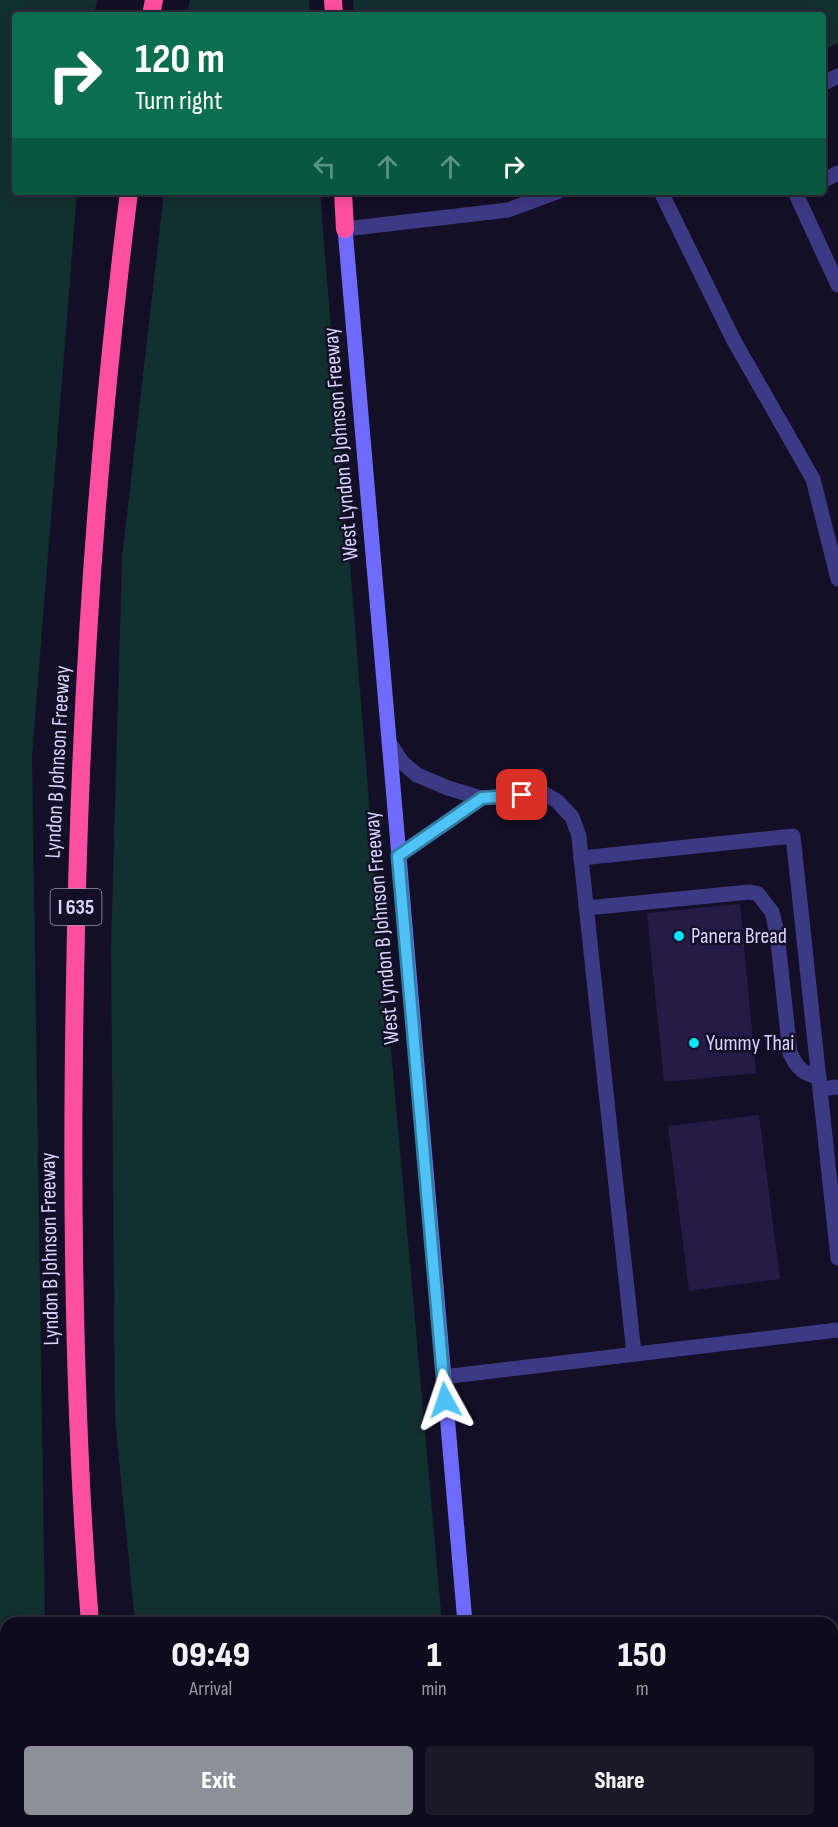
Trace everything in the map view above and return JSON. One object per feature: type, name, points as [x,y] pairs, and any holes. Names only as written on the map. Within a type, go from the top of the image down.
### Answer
[{"type":"highway","name":"Lyndon B Johnson Freeway","points":[[90,1617],[73,1308],[76,883],[87,663],[101,455],[129,195]]},
{"type":"highway","points":[[343,195],[345,229]]},
{"type":"main road","name":"West Lyndon B Johnson Freeway","points":[[345,229],[464,1617]]},
{"type":"street","points":[[345,229],[508,210],[549,195]]},
{"type":"street","points":[[662,195],[733,339],[813,479],[838,579]]},
{"type":"street","points":[[796,195],[838,285]]},
{"type":"street","points":[[389,742],[402,762],[417,776],[482,798],[543,793],[557,801],[572,817],[579,836],[634,1354]]},
{"type":"street","points":[[398,856],[482,798]]},
{"type":"street","points":[[581,858],[793,836],[838,1258]]},
{"type":"street","points":[[586,908],[750,892],[758,894],[772,912],[777,933],[790,1053],[805,1074],[819,1083],[838,1087]]},
{"type":"street","points":[[443,1377],[838,1330]]},
{"type":"green space","points":[[0,0],[97,0],[95,12],[12,12],[12,195],[77,195],[32,755],[45,1617],[0,1617]]},
{"type":"green space","points":[[190,0],[309,0],[310,12],[188,12]]},
{"type":"green space","points":[[353,0],[838,0],[838,43],[826,49],[826,12],[354,12]]},
{"type":"green space","points":[[164,195],[320,195],[370,814],[441,1617],[134,1617],[115,1418],[111,947],[122,558]]},
{"type":"green space","points":[[414,195],[449,195],[420,197]]},
{"type":"building","points":[[740,904],[756,1073],[664,1082],[647,913]]},
{"type":"building","points":[[759,1115],[780,1279],[689,1291],[668,1126]]},
{"type":"place","name":"Panera Bread","points":[[679,936]]},
{"type":"place","name":"Yummy Thai","points":[[694,1043]]},
{"type":"route","points":[[445,1400],[398,856],[482,798],[522,795]]}]
